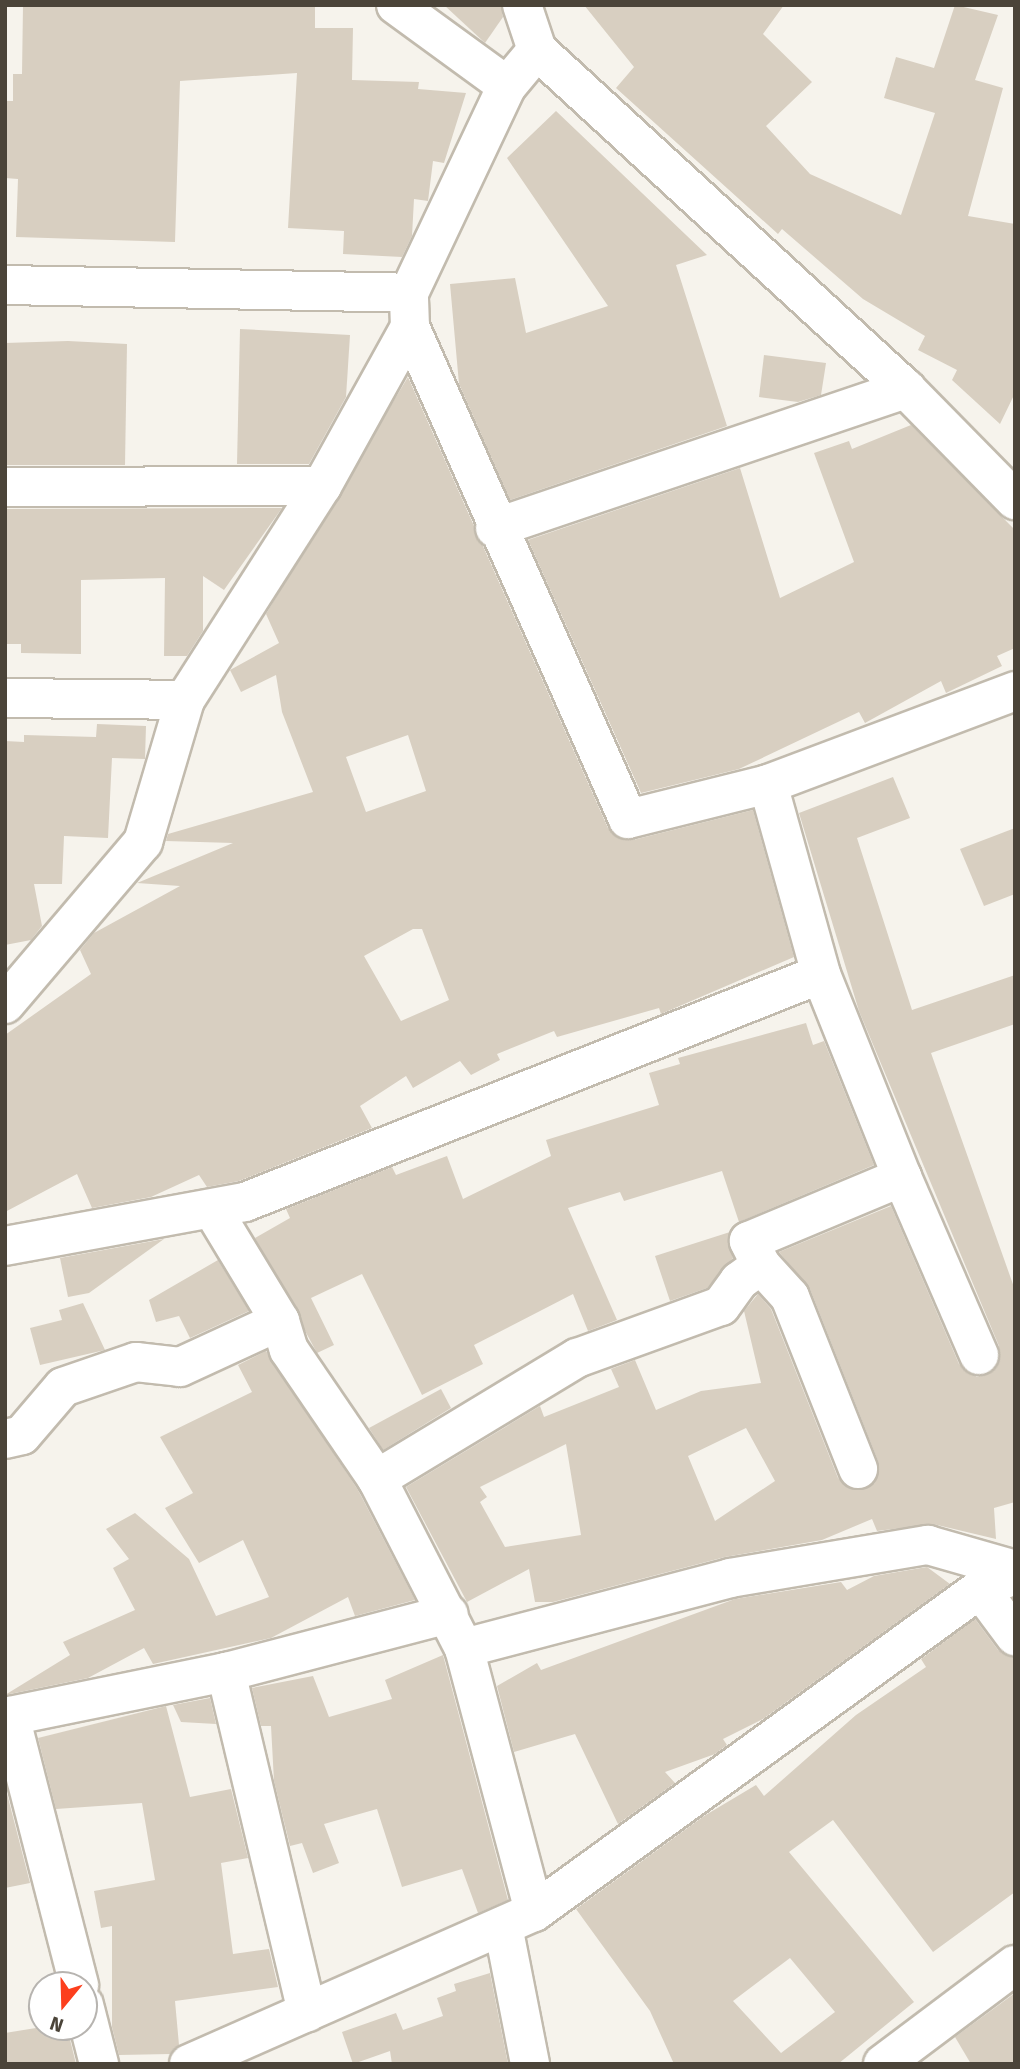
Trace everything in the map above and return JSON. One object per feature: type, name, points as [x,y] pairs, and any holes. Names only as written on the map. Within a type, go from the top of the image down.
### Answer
[{"type":"street","points":[[396,5],[506,86]]},
{"type":"street","points":[[522,5],[537,50],[906,389],[1015,500]]},
{"type":"street","points":[[7,997],[143,842],[185,700],[321,486],[409,310],[506,86],[537,50]]},
{"type":"street","points":[[5,285],[409,310]]},
{"type":"street","points":[[409,310],[495,528],[628,819],[768,785],[1015,691]]},
{"type":"street","points":[[495,528],[906,389]]},
{"type":"street","points":[[5,487],[321,486]]},
{"type":"street","points":[[5,698],[185,700]]},
{"type":"street","points":[[768,785],[821,974],[902,1177],[979,1355]]},
{"type":"street","points":[[5,1246],[214,1212],[821,974]]},
{"type":"street","points":[[859,1469],[790,1297],[761,1265],[749,1241],[902,1177]]},
{"type":"street","points":[[214,1212],[281,1321],[289,1350],[377,1479],[464,1647],[519,1919],[530,2064]]},
{"type":"street","points":[[377,1479],[577,1358],[721,1306],[739,1280],[761,1265]]},
{"type":"street","points":[[5,1438],[23,1434],[64,1387],[136,1362],[180,1367],[281,1321]]},
{"type":"street","points":[[464,1647],[730,1578],[928,1545],[1015,1572]]},
{"type":"street","points":[[189,2064],[519,1919],[980,1589],[1015,1572]]},
{"type":"street","points":[[980,1589],[1015,1636]]},
{"type":"street","points":[[75,1971],[7,1716],[226,1672],[449,1614]]},
{"type":"street","points":[[226,1672],[307,2013]]},
{"type":"street","points":[[883,2064],[1015,1965]]},
{"type":"street","points":[[93,2041],[99,2064]]},
{"type":"building","points":[[23,5],[315,5],[315,28],[353,28],[352,80],[419,82],[418,89],[466,93],[444,163],[433,161],[428,201],[414,199],[412,236],[402,257],[343,254],[344,231],[288,228],[297,73],[180,81],[175,242],[16,237],[18,179],[5,178],[5,101],[13,101],[13,74],[22,74]]},
{"type":"building","points":[[444,5],[501,5],[503,17],[485,43]]},
{"type":"building","points":[[584,5],[784,5],[763,34],[812,82],[766,126],[810,174],[901,215],[935,113],[884,98],[896,57],[934,68],[955,5],[998,15],[975,80],[1003,88],[968,216],[1015,224],[1015,393],[1000,424],[952,380],[957,370],[918,350],[925,336],[863,299],[782,229],[778,234],[616,88],[634,67]]},
{"type":"building","points":[[556,111],[707,255],[676,265],[727,426],[510,500],[459,384],[450,284],[515,278],[526,333],[608,306],[507,158]]},
{"type":"building","points":[[240,329],[350,335],[346,397],[309,464],[237,464]]},
{"type":"building","points":[[68,341],[127,344],[125,465],[5,465],[5,343]]},
{"type":"building","points":[[764,355],[826,363],[821,395],[798,402],[759,397]]},
{"type":"building","points":[[408,377],[608,828],[633,840],[753,810],[794,957],[661,1014],[659,1008],[557,1037],[554,1031],[497,1054],[500,1060],[471,1075],[460,1061],[413,1088],[406,1076],[360,1106],[372,1128],[239,1181],[207,1187],[199,1175],[151,1197],[92,1208],[77,1174],[5,1212],[5,1035],[91,974],[80,950],[94,933],[180,886],[137,883],[233,843],[166,841],[168,834],[313,792],[282,712],[276,675],[241,692],[230,670],[279,643],[266,614]],"holes":[[[408,735],[426,791],[366,812],[346,757]],[[413,929],[422,929],[449,1000],[401,1021],[364,956]]]},
{"type":"building","points":[[911,425],[1015,530],[1015,648],[997,656],[1002,666],[946,693],[941,681],[865,723],[859,712],[739,769],[641,793],[528,540],[740,468],[780,598],[854,562],[814,453],[849,441],[852,449]]},
{"type":"building","points":[[282,508],[224,590],[203,576],[203,631],[187,656],[164,656],[165,578],[81,580],[81,654],[21,653],[21,644],[5,644],[5,509]]},
{"type":"building","points":[[97,724],[146,726],[145,759],[112,758],[108,838],[64,836],[62,884],[34,884],[42,926],[31,940],[5,945],[5,741],[24,742],[24,735],[96,737]]},
{"type":"building","points":[[893,777],[910,818],[857,838],[912,1010],[1015,975],[1015,1024],[931,1053],[1015,1290],[1015,1502],[994,1508],[996,1539],[933,1524],[877,1531],[872,1519],[822,1540],[725,1557],[553,1602],[535,1602],[529,1569],[467,1602],[406,1487],[540,1406],[544,1417],[619,1387],[611,1369],[635,1360],[656,1410],[701,1391],[761,1383],[744,1311],[758,1294],[771,1309],[838,1478],[854,1490],[875,1483],[878,1461],[810,1289],[779,1252],[891,1206],[959,1364],[977,1377],[997,1367],[999,1346],[859,1011],[799,813]],"holes":[[[746,1428],[775,1481],[715,1521],[688,1456]],[[566,1444],[581,1535],[505,1547],[480,1502],[487,1497],[480,1487]]]},
{"type":"building","points":[[1015,828],[1015,894],[984,906],[960,849]]},
{"type":"building","points":[[806,1023],[813,1045],[824,1041],[874,1165],[739,1222],[722,1171],[624,1201],[620,1192],[568,1208],[617,1320],[588,1331],[573,1294],[474,1345],[483,1364],[422,1395],[362,1274],[311,1298],[334,1345],[317,1353],[255,1238],[290,1218],[286,1209],[392,1167],[396,1175],[447,1156],[463,1199],[551,1156],[546,1140],[659,1105],[649,1073],[680,1064],[678,1058]]},
{"type":"building","points":[[730,1232],[733,1258],[707,1288],[670,1301],[655,1256]]},
{"type":"building","points":[[164,1239],[89,1293],[68,1297],[60,1258]]},
{"type":"building","points":[[218,1260],[249,1311],[190,1338],[179,1316],[156,1322],[149,1300]]},
{"type":"building","points":[[83,1303],[105,1350],[40,1365],[30,1328],[62,1320],[59,1310]]},
{"type":"building","points":[[266,1351],[358,1490],[415,1600],[355,1616],[348,1597],[271,1638],[153,1664],[144,1648],[88,1678],[5,1695],[70,1655],[63,1642],[135,1610],[113,1568],[129,1559],[106,1529],[135,1513],[189,1559],[216,1616],[269,1597],[243,1540],[199,1563],[165,1508],[193,1493],[160,1437],[252,1392],[238,1365]]},
{"type":"building","points":[[441,1389],[451,1408],[383,1450],[369,1428]]},
{"type":"building","points":[[927,1567],[950,1584],[763,1719],[723,1739],[727,1745],[715,1754],[665,1772],[675,1783],[618,1824],[575,1734],[514,1752],[497,1686],[537,1663],[541,1670],[735,1599],[841,1582],[847,1590],[874,1576]]},
{"type":"building","points":[[975,1619],[998,1650],[1015,1657],[1015,1892],[933,1952],[833,1820],[789,1852],[914,2002],[838,2064],[674,2064],[650,2011],[576,1909],[704,1816],[756,1785],[764,1796],[856,1715],[926,1667],[921,1659]],"holes":[[[790,1958],[835,2012],[781,2053],[733,2001]]]},
{"type":"building","points":[[443,1655],[508,1900],[478,1913],[462,1869],[402,1887],[377,1809],[324,1824],[339,1863],[313,1873],[302,1843],[290,1846],[274,1781],[271,1726],[261,1726],[252,1688],[313,1676],[329,1717],[392,1699],[385,1680]]},
{"type":"building","points":[[210,1698],[216,1724],[181,1722],[173,1705]]},
{"type":"building","points":[[166,1706],[190,1797],[231,1789],[248,1858],[221,1863],[233,1954],[269,1949],[278,1987],[175,2001],[179,2045],[170,2054],[119,2055],[112,2027],[112,1926],[101,1928],[94,1891],[155,1880],[142,1803],[56,1809],[38,1738]]},
{"type":"building","points":[[5,1786],[30,1883],[5,1888]]},
{"type":"building","points":[[490,1973],[508,2064],[392,2064],[390,2051],[353,2064],[342,2032],[396,2013],[403,2030],[443,2016],[437,1998],[456,1991],[454,1984]]},
{"type":"building","points":[[1015,1993],[1015,2064],[971,2064],[955,2037]]},
{"type":"building","points":[[28,2029],[28,2041],[70,2041],[76,2064],[5,2064],[5,2033]]}]
